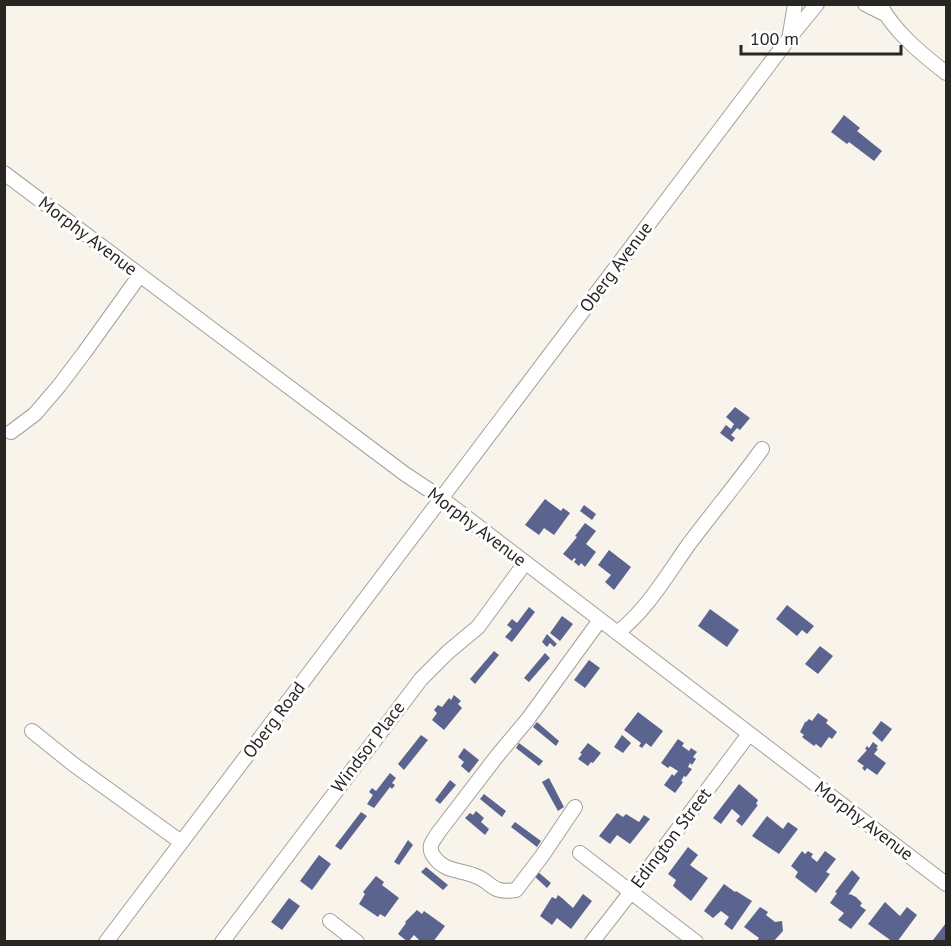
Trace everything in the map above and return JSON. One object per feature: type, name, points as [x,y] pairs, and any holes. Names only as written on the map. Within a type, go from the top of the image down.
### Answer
[{"type":"street","name":"Oberg Avenue","points":[[790,37],[795,4]]},
{"type":"street","name":"Oberg Avenue","points":[[441,498],[817,4]]},
{"type":"street","points":[[865,4],[882,9],[918,51],[946,73]]},
{"type":"street","name":"Morphy Avenue","points":[[4,173],[405,474],[441,498],[946,884]]},
{"type":"street","points":[[11,432],[35,414],[59,386],[140,274]]},
{"type":"street","points":[[617,633],[630,623],[652,596],[762,449]]},
{"type":"street","name":"Oberg Road","points":[[106,942],[441,498]]},
{"type":"street","name":"Windsor Place","points":[[222,942],[421,679],[478,627],[525,563]]},
{"type":"street","points":[[575,807],[516,890],[504,891],[492,887],[481,878],[450,870],[438,863],[431,853],[438,833],[528,719],[600,620]]},
{"type":"street","points":[[32,731],[100,784],[181,842]]},
{"type":"street","name":"Edington Street","points":[[592,942],[749,734]]},
{"type":"street","points":[[579,853],[696,942]]},
{"type":"street","points":[[330,921],[357,942]]},
{"type":"building","points":[[844,115],[860,128],[857,131],[882,151],[874,161],[831,132]]},
{"type":"building","points":[[735,407],[750,418],[740,430],[737,428],[731,435],[735,438],[732,442],[720,433],[726,425],[731,429],[734,424],[726,417]]},
{"type":"building","points":[[545,499],[561,511],[563,508],[570,513],[554,535],[544,528],[539,535],[525,525]]},
{"type":"building","points":[[584,505],[596,514],[592,520],[580,511]]},
{"type":"building","points":[[585,523],[596,531],[586,544],[596,552],[585,567],[581,563],[579,566],[574,562],[576,559],[572,561],[563,554]]},
{"type":"building","points":[[609,550],[631,567],[614,590],[605,582],[611,575],[598,565]]},
{"type":"building","points":[[787,605],[814,626],[807,634],[802,630],[797,636],[776,619]]},
{"type":"building","points":[[529,607],[535,612],[512,642],[505,637],[512,629],[507,625],[512,619],[517,623]]},
{"type":"building","points":[[710,609],[739,630],[727,647],[698,626]]},
{"type":"building","points":[[562,616],[573,624],[560,641],[550,633]]},
{"type":"building","points":[[547,634],[557,644],[554,647],[550,643],[547,647],[542,642]]},
{"type":"building","points":[[820,646],[833,656],[818,674],[805,664]]},
{"type":"building","points":[[494,651],[499,655],[475,684],[470,679]]},
{"type":"building","points":[[545,653],[550,658],[529,682],[524,678]]},
{"type":"building","points":[[589,660],[600,668],[585,688],[574,680]]},
{"type":"building","points":[[454,695],[461,701],[458,704],[462,708],[444,730],[432,720],[437,713],[434,710],[438,705],[442,707]]},
{"type":"building","points":[[638,712],[663,731],[651,747],[646,743],[642,748],[639,746],[641,743],[624,730]]},
{"type":"building","points":[[818,713],[828,720],[826,723],[837,732],[832,739],[829,737],[821,748],[802,737],[804,735],[800,732],[805,722],[809,719],[812,721]]},
{"type":"building","points":[[881,721],[892,729],[882,742],[872,733]]},
{"type":"building","points":[[537,722],[559,741],[556,746],[533,727]]},
{"type":"building","points":[[421,735],[428,740],[404,770],[398,764]]},
{"type":"building","points":[[622,735],[631,743],[623,753],[614,747]]},
{"type":"building","points":[[678,739],[689,751],[691,748],[697,752],[693,757],[696,759],[688,767],[692,769],[686,777],[684,776],[681,781],[683,782],[675,793],[664,785],[672,774],[674,776],[678,771],[661,763]]},
{"type":"building","points":[[873,742],[878,746],[874,754],[886,763],[877,775],[867,768],[865,771],[862,768],[864,766],[857,761],[867,750],[865,749],[867,746],[869,748]]},
{"type":"building","points":[[519,743],[543,761],[539,766],[516,748]]},
{"type":"building","points":[[588,743],[601,753],[588,766],[578,759]]},
{"type":"building","points":[[464,748],[479,760],[469,773],[461,766],[464,762],[458,757]]},
{"type":"building","points":[[390,773],[396,778],[392,783],[395,785],[392,789],[390,787],[374,808],[367,804],[373,795],[369,792],[372,788],[376,791]]},
{"type":"building","points":[[549,778],[564,807],[558,811],[542,782]]},
{"type":"building","points":[[450,780],[456,785],[440,804],[435,800]]},
{"type":"building","points":[[739,784],[758,800],[756,804],[758,805],[742,826],[736,821],[740,816],[732,809],[721,824],[713,818]]},
{"type":"building","points":[[484,794],[506,811],[502,817],[480,799]]},
{"type":"building","points":[[476,811],[484,818],[481,822],[489,829],[485,835],[465,818]]},
{"type":"building","points":[[361,812],[367,816],[341,850],[335,846]]},
{"type":"building","points":[[617,813],[623,817],[626,814],[639,822],[644,815],[650,819],[630,844],[617,835],[610,844],[599,836]]},
{"type":"building","points":[[767,816],[783,829],[788,822],[798,829],[779,854],[752,836]]},
{"type":"building","points":[[515,822],[541,841],[537,847],[511,827]]},
{"type":"building","points":[[408,840],[413,845],[399,865],[394,862]]},
{"type":"building","points":[[688,847],[698,855],[690,865],[708,878],[691,901],[673,886],[676,880],[668,874]]},
{"type":"building","points":[[802,851],[805,854],[808,851],[813,854],[811,857],[817,862],[825,851],[836,859],[826,872],[830,874],[816,893],[795,877],[798,872],[791,866]]},
{"type":"building","points":[[319,855],[331,864],[312,890],[300,881]]},
{"type":"building","points":[[426,867],[448,885],[443,890],[421,872]]},
{"type":"building","points":[[852,870],[860,878],[848,895],[856,897],[862,903],[860,906],[866,910],[851,929],[838,920],[844,913],[830,903],[837,893],[835,892]]},
{"type":"building","points":[[537,871],[551,883],[547,888],[533,875]]},
{"type":"building","points":[[376,876],[384,882],[382,885],[399,898],[385,917],[380,914],[378,917],[359,904],[365,894],[363,892]]},
{"type":"building","points":[[724,884],[752,901],[732,930],[724,924],[729,917],[721,911],[713,918],[704,911]]},
{"type":"building","points":[[583,894],[592,901],[571,929],[557,918],[552,925],[540,916],[552,897],[556,899],[558,895],[573,908]]},
{"type":"building","points":[[289,898],[300,906],[282,930],[271,922]]},
{"type":"building","points":[[885,902],[900,916],[907,907],[917,915],[897,942],[893,942],[868,924]]},
{"type":"building","points":[[760,907],[768,912],[766,915],[775,922],[782,921],[783,931],[773,942],[756,942],[759,938],[744,927]]},
{"type":"building","points":[[417,910],[422,914],[424,911],[445,926],[433,942],[421,942],[414,935],[408,942],[398,934],[405,922]]},
{"type":"building","points":[[946,923],[946,942],[935,942],[933,940]]}]
